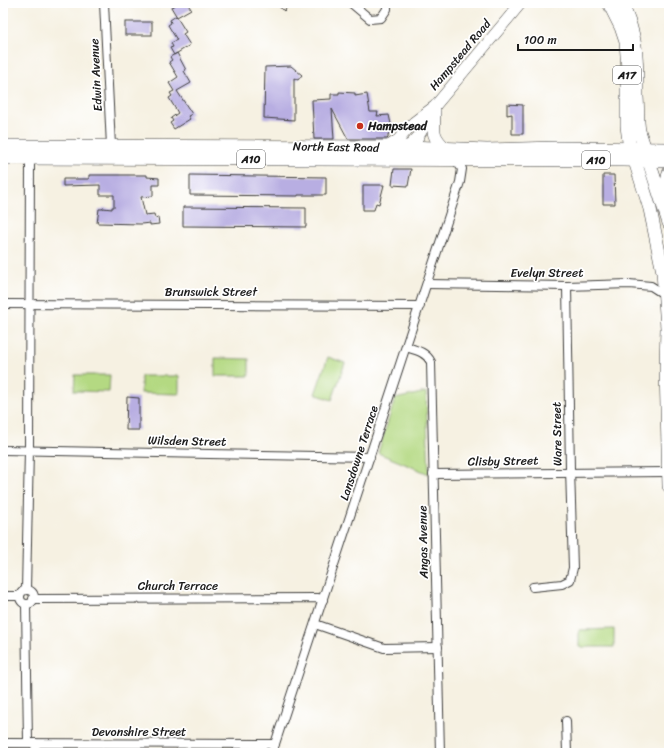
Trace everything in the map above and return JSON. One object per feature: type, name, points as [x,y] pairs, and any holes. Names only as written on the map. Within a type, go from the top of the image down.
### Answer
[{"type":"highway","name":"A17","points":[[609,3],[621,27],[626,42],[628,68],[626,84],[627,126],[633,155],[655,230],[663,272],[667,328],[666,368],[669,486]]},
{"type":"highway","name":"A17","points":[[621,3],[628,16],[634,34],[636,55],[637,120],[642,142],[669,223]]},
{"type":"highway","points":[[434,108],[434,134],[437,141],[446,148]]},
{"type":"highway","name":"North East Road","points":[[3,146],[30,152],[388,154]]},
{"type":"highway","name":"North East Road","points":[[3,158],[30,152],[111,146],[388,154],[456,160],[647,155],[669,149]]},
{"type":"highway","points":[[388,154],[408,147]]},
{"type":"highway","name":"North East Road","points":[[408,147],[487,150],[556,148],[633,155]]},
{"type":"highway","name":"North East Road","points":[[647,155],[669,161]]},
{"type":"highway","points":[[663,202],[669,173]]},
{"type":"main road","name":"Hampstead Road","points":[[408,147],[418,137],[434,108],[520,3]]},
{"type":"main road","name":"Hampstead Road","points":[[388,154],[414,122],[434,108]]},
{"type":"street","name":"Edwin Avenue","points":[[104,3],[111,146]]},
{"type":"street","points":[[351,3],[370,19],[381,18],[388,9],[386,3]]},
{"type":"street","points":[[30,152],[29,450],[22,601],[30,601]]},
{"type":"street","name":"Lansdowne Terrace","points":[[272,753],[462,176],[462,169],[456,160]]},
{"type":"street","name":"Evelyn Street","points":[[427,284],[568,286],[629,284],[651,286],[665,295]]},
{"type":"street","name":"Ware Street","points":[[533,587],[562,584],[570,580],[573,568],[570,473],[568,286]]},
{"type":"street","name":"Brunswick Street","points":[[3,304],[420,306]]},
{"type":"street","name":"Angas Avenue","points":[[406,347],[423,353],[428,356],[431,362],[440,753]]},
{"type":"street","name":"Wilsden Street","points":[[3,450],[370,457]]},
{"type":"street","name":"Clisby Street","points":[[433,474],[669,472]]},
{"type":"street","points":[[3,596],[33,593],[30,601],[31,743],[36,753]]},
{"type":"street","name":"Church Terrace","points":[[30,601],[318,598],[323,600]]},
{"type":"street","points":[[315,624],[384,648],[438,647]]},
{"type":"street","points":[[566,722],[567,753]]},
{"type":"street","name":"Devonshire Street","points":[[3,743],[275,744]]},
{"type":"green space","points":[[328,357],[345,363],[332,400],[315,394]]},
{"type":"green space","points":[[215,358],[249,359],[249,376],[215,376]]},
{"type":"green space","points":[[75,375],[110,375],[109,392],[74,391]]},
{"type":"green space","points":[[141,376],[179,376],[179,394],[141,393]]},
{"type":"green space","points":[[426,392],[429,474],[378,453],[395,399]]},
{"type":"green space","points":[[614,629],[614,647],[579,647],[579,630]]},
{"type":"building","points":[[179,3],[187,3],[191,9],[177,17],[171,7]]},
{"type":"building","points":[[275,3],[291,3],[284,11]]},
{"type":"building","points":[[176,16],[186,32],[183,34],[190,45],[174,55],[170,48],[173,47],[171,43],[177,40],[168,25],[171,23],[170,20]]},
{"type":"building","points":[[125,22],[152,22],[152,35],[125,35]]},
{"type":"building","points":[[177,53],[186,70],[184,71],[191,83],[177,91],[192,114],[188,116],[190,119],[174,129],[170,123],[173,121],[171,118],[178,113],[169,98],[172,96],[170,93],[174,91],[169,83],[178,77],[169,62],[172,60],[170,57]]},
{"type":"building","points":[[291,66],[302,75],[298,80],[294,78],[294,120],[264,118],[265,67]]},
{"type":"building","points":[[339,92],[355,93],[355,96],[367,94],[370,112],[378,112],[377,116],[389,115],[393,133],[388,134],[387,139],[348,139],[332,109],[334,139],[314,139],[312,100],[331,99],[331,94],[339,94]]},
{"type":"building","points":[[507,104],[523,105],[523,134],[512,134],[512,114],[507,115]]},
{"type":"building","points":[[394,169],[411,169],[408,186],[392,185]]},
{"type":"building","points":[[89,175],[147,175],[147,177],[159,178],[159,185],[153,185],[153,196],[141,197],[145,215],[154,214],[155,218],[158,217],[159,224],[97,223],[99,209],[112,209],[112,207],[114,207],[114,195],[100,195],[100,185],[63,186],[63,179],[89,179]]},
{"type":"building","points":[[190,175],[326,177],[326,195],[190,195]]},
{"type":"building","points":[[603,175],[614,175],[615,204],[603,204]]},
{"type":"building","points":[[363,185],[384,185],[379,204],[376,203],[374,210],[363,210]]},
{"type":"building","points":[[183,207],[306,208],[306,227],[183,226]]},
{"type":"building","points":[[127,397],[139,398],[139,430],[126,430]]},
{"type":"place","name":"Hampstead","points":[[360,126]]}]
